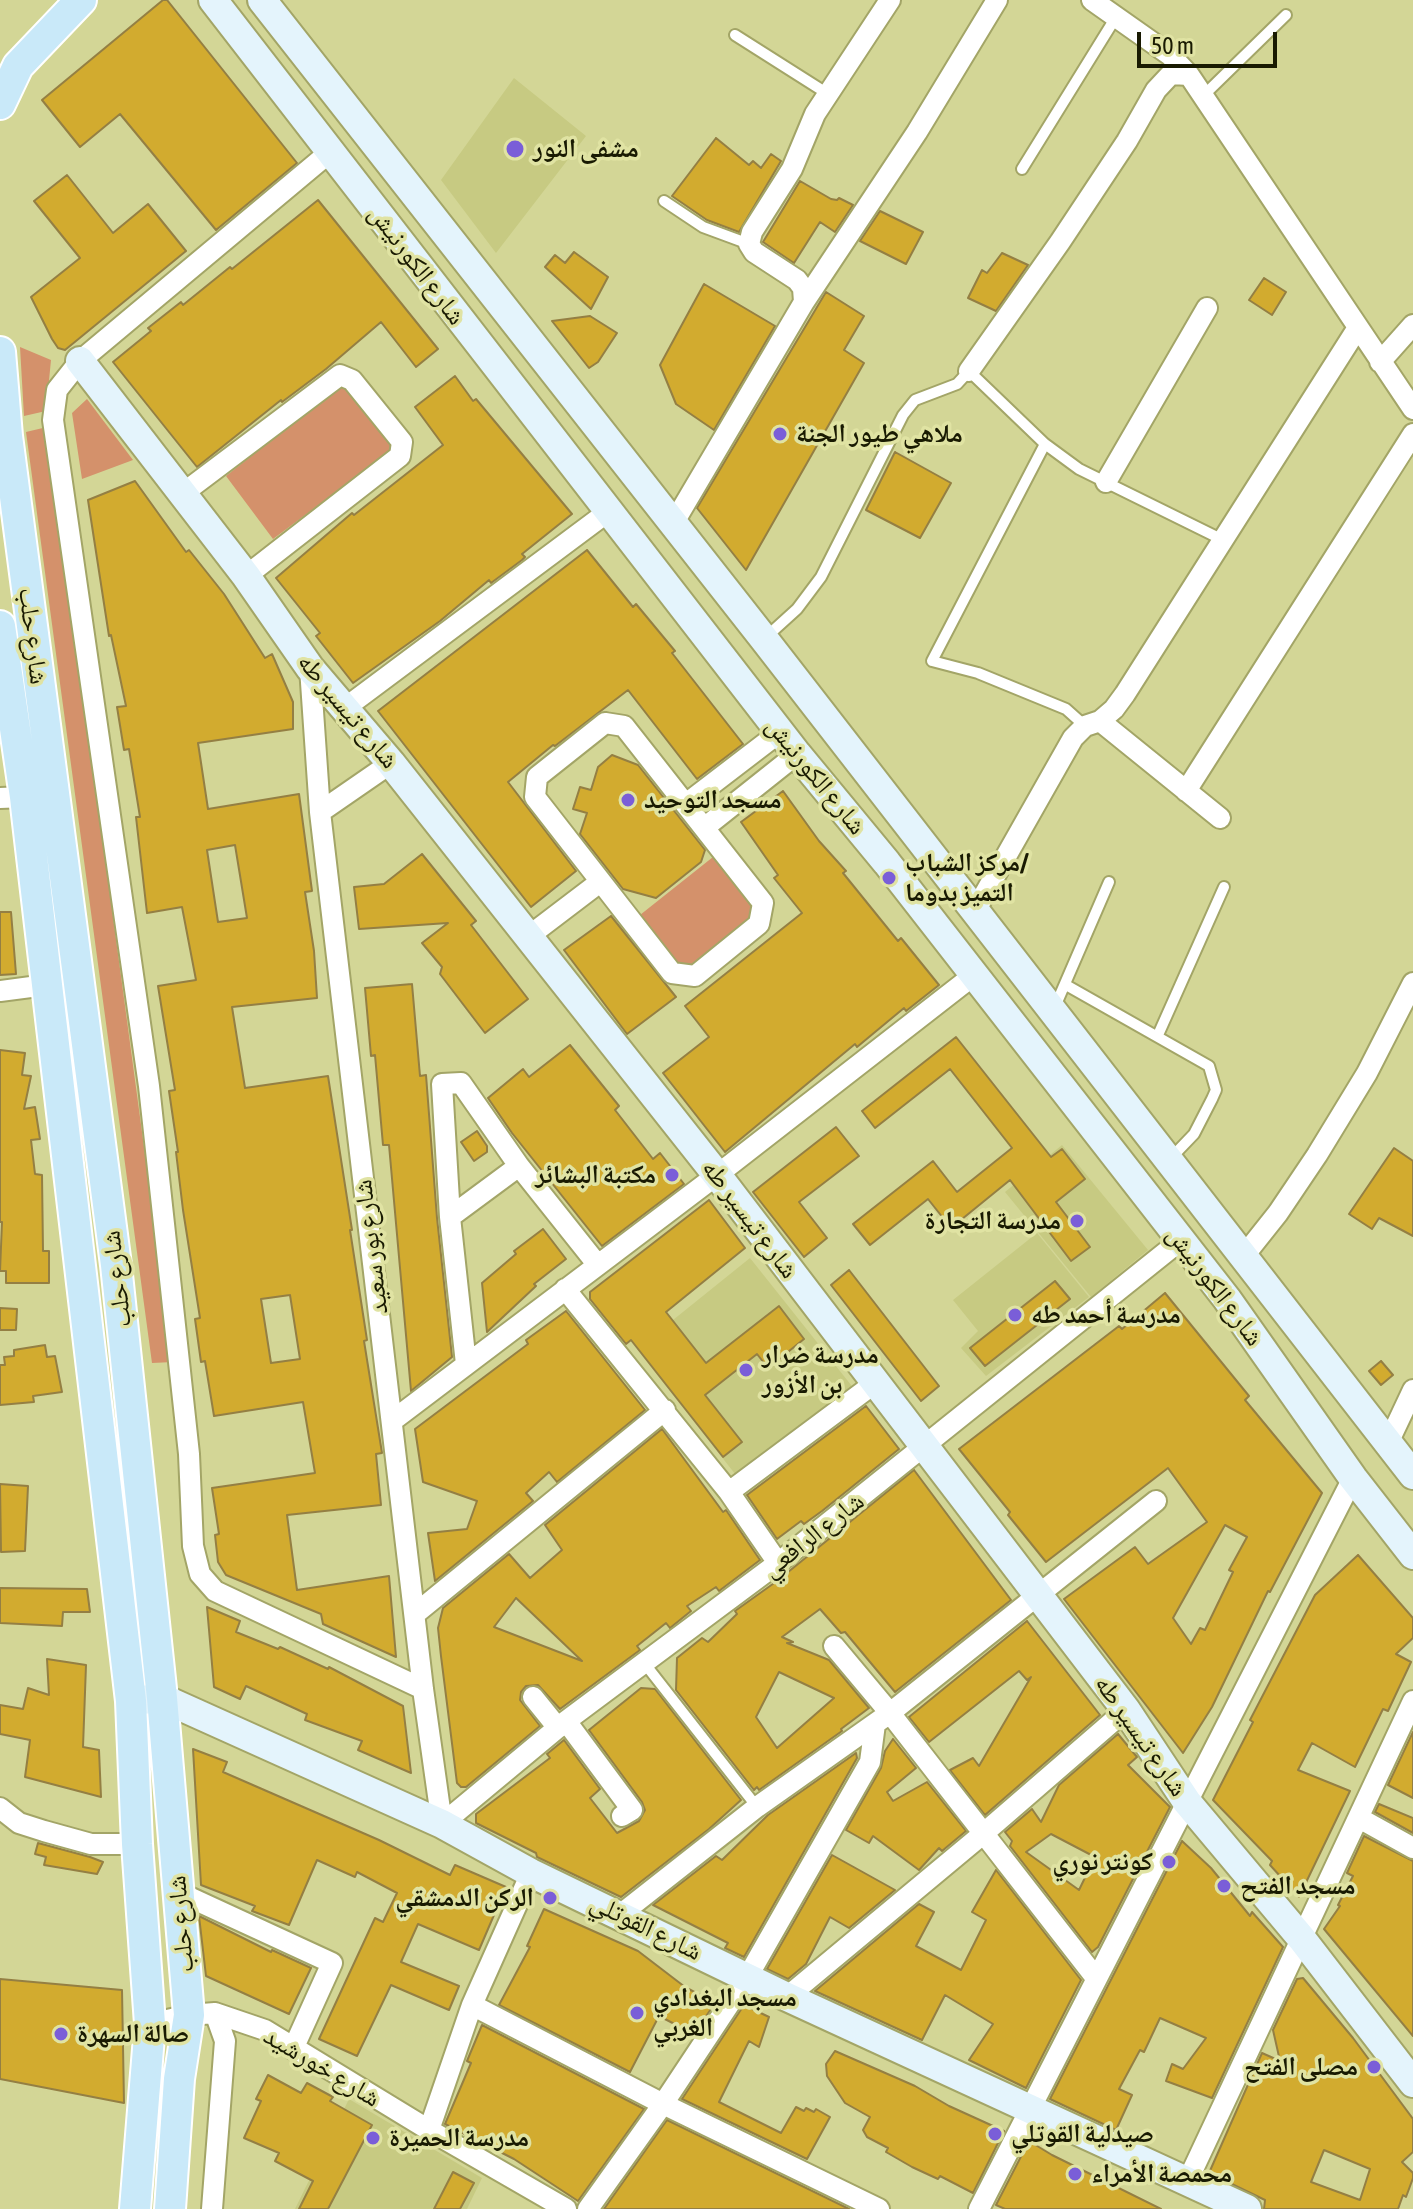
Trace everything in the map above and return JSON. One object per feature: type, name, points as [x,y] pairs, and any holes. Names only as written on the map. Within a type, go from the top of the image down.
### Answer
[{"type":"main road","points":[[0,104],[18,66],[81,0]]},
{"type":"main road","name":"شارع الكورنيش","points":[[213,0],[440,296],[641,549],[788,743],[887,863],[1227,1299],[1353,1478],[1413,1555]]},
{"type":"main road","name":"شارع الكورنيش","points":[[262,0],[764,639],[1413,1475]]},
{"type":"main road","points":[[440,296],[475,271]]},
{"type":"main road","name":"شارع حلب","points":[[0,352],[7,436],[116,1265],[162,1698],[178,1892],[202,2014],[179,2079],[170,2209]]},
{"type":"main road","name":"شارع تيسير طه","points":[[80,361],[246,576],[310,668],[391,763],[717,1175],[1126,1710],[1187,1802],[1302,1939],[1413,2083]]},
{"type":"main road","name":"شارع حلب","points":[[0,626],[12,798],[46,985],[131,1701],[137,1844],[150,2024],[135,2209]]},
{"type":"main road","name":"شارع القوتلي","points":[[131,1701],[162,1698],[442,1824],[531,1873],[787,1997],[1247,2209]]},
{"type":"street","points":[[804,302],[803,288],[797,280],[754,252],[749,244],[752,232],[792,169],[815,114],[890,0]]},
{"type":"street","points":[[673,524],[804,302],[917,132],[997,0]]},
{"type":"street","points":[[1103,6],[1170,55],[1189,75],[1413,409]]},
{"type":"street","points":[[969,371],[1060,242],[1127,141],[1156,90],[1171,74],[1189,75]]},
{"type":"street","points":[[330,152],[80,361],[57,390],[53,420],[149,1086],[189,1454],[193,1546],[200,1574],[215,1591],[423,1689]]},
{"type":"street","points":[[1106,482],[1207,308]]},
{"type":"street","points":[[1380,362],[1413,325]]},
{"type":"street","points":[[975,911],[1073,738],[1114,709],[1125,694],[1357,329]]},
{"type":"street","points":[[182,494],[340,375],[352,380],[402,442],[400,456],[246,576]]},
{"type":"street","points":[[1186,791],[1413,434]]},
{"type":"street","points":[[345,708],[609,511]]},
{"type":"street","name":"شارع بور سعيد","points":[[310,668],[320,812],[423,1689],[442,1824]]},
{"type":"street","points":[[605,723],[624,726],[704,828],[763,903],[759,924],[695,976],[672,973],[535,797],[537,777],[605,723]]},
{"type":"street","points":[[1093,723],[1220,818]]},
{"type":"street","points":[[686,804],[788,743]]},
{"type":"street","points":[[704,828],[788,743]]},
{"type":"street","points":[[320,812],[391,763]]},
{"type":"street","points":[[529,936],[600,882]]},
{"type":"street","points":[[392,1421],[717,1175],[974,975]]},
{"type":"street","points":[[1243,1257],[1278,1213],[1324,1144],[1367,1073],[1413,983]]},
{"type":"street","points":[[0,991],[46,985]]},
{"type":"street","points":[[466,1364],[450,1217],[442,1084],[461,1083],[519,1166],[597,1264]]},
{"type":"street","points":[[450,1217],[519,1166]]},
{"type":"street","name":"شارع الرافعي","points":[[442,1824],[562,1724],[778,1563],[1181,1240]]},
{"type":"street","points":[[565,1289],[729,1492],[778,1563]]},
{"type":"street","points":[[729,1492],[875,1383]]},
{"type":"street","points":[[1388,1443],[1413,1390]]},
{"type":"street","points":[[415,1614],[665,1410]]},
{"type":"street","points":[[979,2209],[1353,1478]]},
{"type":"street","points":[[621,1914],[757,1807],[883,1718],[1156,1501]]},
{"type":"street","points":[[834,1646],[883,1718],[984,1833],[1096,1978]]},
{"type":"street","points":[[533,1697],[562,1724],[632,1810],[622,1816]]},
{"type":"street","points":[[1188,2180],[1413,1701]]},
{"type":"street","points":[[787,1997],[1126,1710]]},
{"type":"street","points":[[588,2209],[748,1976],[870,1762],[883,1718]]},
{"type":"street","points":[[0,1808],[19,1823],[91,1844],[137,1844]]},
{"type":"street","points":[[1359,1818],[1413,1848]]},
{"type":"street","points":[[429,2130],[472,2005],[531,1873]]},
{"type":"street","points":[[178,1892],[332,1963],[293,2049]]},
{"type":"street","points":[[472,2005],[663,2104],[879,2209]]},
{"type":"street","points":[[150,2024],[202,2014],[225,2041],[212,2209]]},
{"type":"street","name":"شارع خورشيد","points":[[202,2014],[265,2030],[566,2209]]},
{"type":"lane","points":[[1022,169],[1103,6]]},
{"type":"lane","points":[[1203,96],[1286,15]]},
{"type":"lane","points":[[735,35],[828,94]]},
{"type":"lane","points":[[664,201],[703,227],[749,244]]},
{"type":"lane","points":[[764,639],[797,609],[821,577],[903,415],[915,400],[957,384],[969,371],[1045,444],[1079,469],[1223,540]]},
{"type":"lane","points":[[1045,444],[932,661],[978,673],[1093,723]]},
{"type":"lane","points":[[1053,1011],[1109,882]]},
{"type":"lane","points":[[1158,1035],[1224,887]]},
{"type":"lane","points":[[1066,985],[1209,1066],[1216,1090],[1194,1134],[1169,1161]]},
{"type":"lane","points":[[645,1664],[757,1807]]},
{"type":"shaded area","points":[[514,78],[586,136],[496,253],[441,180]]},
{"type":"shaded area","points":[[20,347],[51,360],[46,411],[24,416]]},
{"type":"shaded area","points":[[345,382],[395,448],[273,539],[226,476]]},
{"type":"shaded area","points":[[87,399],[133,460],[82,479],[72,413]]},
{"type":"shaded area","points":[[47,427],[173,1362],[152,1363],[26,432]]},
{"type":"shaded area","points":[[713,857],[758,913],[684,971],[640,915]]},
{"type":"shaded area","name":"مدرسة التجارة","points":[[1062,1145],[1148,1250],[1091,1297],[1005,1192]]},
{"type":"shaded area","name":"مدرسة أحمد طه","points":[[1037,1233],[1089,1297],[986,1376],[961,1348],[978,1331],[953,1300]]},
{"type":"shaded area","name":"مدرسة ضرار بن الأزور","points":[[750,1258],[855,1390],[739,1479],[637,1349]]},
{"type":"shaded area","name":"مدرسة الحميرة","points":[[349,2099],[482,2178],[467,2209],[295,2209]]},
{"type":"building","points":[[163,0],[167,0],[297,163],[216,230],[120,114],[80,147],[42,100]]},
{"type":"building","points":[[716,138],[749,165],[753,161],[761,168],[771,154],[781,161],[739,232],[707,220],[672,196]]},
{"type":"building","points":[[67,175],[113,233],[148,204],[186,251],[65,350],[58,348],[52,339],[31,297],[80,258],[34,201]]},
{"type":"building","points":[[800,181],[831,199],[839,198],[853,205],[835,232],[820,222],[794,263],[763,242]]},
{"type":"building","points":[[318,200],[438,349],[416,367],[381,322],[326,369],[281,400],[197,467],[113,362],[151,331],[148,328],[181,302],[183,305],[230,267],[232,269]]},
{"type":"building","points":[[880,211],[923,232],[906,264],[860,241]]},
{"type":"building","points":[[574,252],[608,277],[591,309],[545,267],[555,255],[565,263]]},
{"type":"building","points":[[1002,253],[1028,265],[996,311],[968,298],[982,270],[987,273]]},
{"type":"building","points":[[1264,278],[1286,292],[1272,315],[1249,300]]},
{"type":"building","points":[[704,284],[775,326],[714,430],[676,404],[660,365]]},
{"type":"building","name":"ملاهي طيور الجنة","points":[[826,292],[864,316],[844,350],[864,363],[746,570],[697,508]]},
{"type":"building","points":[[590,316],[617,333],[598,362],[589,368],[552,321]]},
{"type":"building","points":[[455,376],[473,401],[476,399],[572,514],[522,554],[525,557],[522,560],[491,583],[489,580],[440,621],[353,683],[316,636],[320,633],[276,578],[352,513],[354,515],[443,445],[415,407]]},
{"type":"building","points":[[895,452],[951,483],[920,538],[866,510]]},
{"type":"building","points":[[135,481],[186,552],[189,550],[224,594],[265,658],[272,654],[293,702],[293,729],[198,743],[208,809],[299,794],[312,891],[305,892],[317,998],[232,1007],[245,1088],[328,1076],[382,1453],[376,1454],[381,1505],[287,1515],[297,1590],[389,1576],[396,1657],[323,1624],[321,1614],[226,1575],[218,1562],[215,1535],[219,1534],[212,1488],[315,1473],[303,1402],[214,1416],[205,1361],[201,1362],[195,1319],[200,1318],[169,1091],[175,1090],[158,986],[196,980],[182,907],[147,913],[136,817],[140,817],[129,749],[124,750],[117,707],[126,706],[109,636],[88,500]],"holes":[[[235,845],[247,918],[218,922],[207,850]],[[290,1295],[300,1359],[271,1363],[261,1299]]]},
{"type":"building","points":[[587,550],[633,607],[636,604],[675,651],[672,653],[743,744],[697,779],[628,690],[553,745],[508,782],[576,871],[531,907],[378,711]]},
{"type":"building","points":[[612,755],[638,765],[705,850],[701,862],[656,898],[623,889],[580,834],[587,813],[573,809],[580,787],[591,790],[598,767]]},
{"type":"building","points":[[783,791],[819,841],[846,871],[843,873],[898,941],[901,938],[939,985],[906,1011],[904,1008],[857,1047],[855,1044],[725,1152],[663,1073],[709,1037],[685,1006],[802,913],[774,878],[778,875],[741,822]]},
{"type":"building","points":[[422,854],[476,921],[471,925],[528,999],[485,1033],[440,974],[442,967],[422,943],[448,923],[359,929],[354,887],[384,884]]},
{"type":"building","points":[[0,912],[11,912],[16,974],[0,975]]},
{"type":"building","points":[[611,916],[676,997],[627,1034],[564,950]]},
{"type":"building","points":[[412,984],[420,1076],[426,1075],[452,1357],[411,1391],[389,1145],[383,1145],[365,988]]},
{"type":"building","points":[[956,1037],[1051,1157],[1062,1149],[1085,1179],[1056,1202],[1090,1247],[1071,1261],[1010,1180],[951,1228],[928,1199],[870,1245],[853,1224],[933,1161],[957,1192],[1012,1148],[950,1069],[875,1128],[862,1111]]},
{"type":"building","points":[[570,1045],[619,1106],[615,1110],[653,1159],[660,1153],[684,1184],[602,1246],[488,1098],[523,1069],[529,1077]]},
{"type":"building","points":[[0,1050],[25,1053],[22,1075],[31,1076],[24,1109],[35,1107],[40,1139],[31,1140],[35,1174],[42,1175],[43,1251],[49,1251],[49,1283],[6,1283],[6,1271],[0,1271]]},
{"type":"building","points":[[836,1127],[859,1156],[799,1202],[827,1238],[804,1257],[753,1192]]},
{"type":"building","points":[[477,1131],[487,1146],[487,1152],[474,1161],[461,1142]]},
{"type":"building","points":[[1394,1148],[1413,1161],[1413,1236],[1379,1218],[1372,1229],[1349,1214]]},
{"type":"building","points":[[709,1200],[745,1248],[666,1312],[706,1363],[779,1306],[804,1339],[768,1368],[757,1354],[705,1395],[742,1442],[723,1457],[631,1340],[626,1344],[590,1299],[590,1292]]},
{"type":"building","points":[[543,1229],[566,1259],[534,1284],[536,1286],[487,1332],[482,1283],[516,1254],[514,1251]]},
{"type":"building","points":[[849,1270],[939,1386],[921,1401],[831,1285]]},
{"type":"building","points":[[1055,1281],[1070,1299],[985,1366],[970,1348]]},
{"type":"building","points":[[1165,1293],[1249,1396],[1245,1400],[1322,1493],[1268,1591],[1212,1707],[1183,1753],[1064,1599],[1135,1547],[1148,1564],[1207,1522],[1168,1468],[1046,1562],[959,1449],[1119,1326],[1122,1329]],"holes":[[[1225,1525],[1247,1537],[1229,1570],[1233,1572],[1205,1630],[1200,1628],[1191,1644],[1173,1618]]]},
{"type":"building","points":[[0,1308],[17,1309],[16,1330],[0,1330]]},
{"type":"building","points":[[566,1311],[645,1410],[557,1482],[549,1472],[526,1493],[533,1501],[435,1581],[428,1533],[467,1529],[477,1501],[423,1482],[415,1429],[528,1344],[526,1340]]},
{"type":"building","points":[[45,1345],[47,1357],[55,1356],[62,1392],[33,1396],[34,1402],[0,1405],[0,1365],[5,1365],[4,1357],[14,1356],[14,1350]]},
{"type":"building","points":[[1381,1361],[1393,1375],[1381,1385],[1369,1371]]},
{"type":"building","points":[[866,1406],[899,1449],[822,1511],[804,1524],[801,1521],[777,1539],[747,1495]]},
{"type":"building","points":[[662,1429],[723,1512],[726,1510],[760,1560],[719,1591],[716,1587],[687,1606],[691,1611],[670,1628],[666,1623],[637,1646],[640,1650],[560,1709],[538,1685],[526,1686],[520,1700],[540,1726],[466,1787],[461,1787],[457,1783],[438,1628],[443,1608],[509,1554],[530,1578],[562,1550],[545,1525]],"holes":[[[516,1598],[582,1661],[494,1627]]]},
{"type":"building","points":[[914,1470],[1011,1600],[895,1692],[845,1632],[841,1633],[820,1609],[782,1637],[793,1642],[787,1643],[829,1660],[869,1708],[842,1731],[759,1790],[757,1787],[754,1790],[676,1690],[677,1658],[702,1638],[708,1642],[737,1614],[735,1611],[777,1581]],"holes":[[[779,1672],[834,1698],[777,1748],[756,1717]]]},
{"type":"building","points":[[0,1484],[28,1486],[25,1551],[1,1552]]},
{"type":"building","points":[[1358,1555],[1413,1618],[1413,1638],[1396,1654],[1411,1662],[1388,1711],[1383,1709],[1355,1767],[1312,1743],[1298,1770],[1350,1791],[1299,1897],[1270,1865],[1272,1861],[1213,1800],[1253,1722],[1250,1720],[1315,1595]]},
{"type":"building","points":[[0,1588],[87,1589],[90,1612],[63,1612],[62,1626],[0,1623]]},
{"type":"building","points":[[207,1607],[240,1621],[236,1632],[329,1667],[403,1706],[411,1773],[358,1750],[362,1741],[305,1720],[307,1714],[246,1686],[240,1699],[214,1687]]},
{"type":"building","points":[[1027,1621],[1100,1715],[985,1815],[950,1770],[973,1758],[979,1766],[1031,1677],[1027,1680],[1019,1671],[929,1742],[909,1717]]},
{"type":"building","points":[[47,1659],[86,1665],[83,1747],[99,1750],[101,1797],[25,1777],[30,1740],[0,1734],[0,1705],[23,1709],[28,1688],[49,1695]]},
{"type":"building","points":[[641,1688],[655,1689],[741,1800],[709,1829],[621,1897],[537,1857],[536,1853],[476,1823],[476,1814],[550,1758],[547,1754],[564,1740],[600,1789],[590,1798],[617,1833],[639,1821],[645,1810],[642,1802],[589,1730]]},
{"type":"building","points":[[1413,1732],[1413,1798],[1388,1785]]},
{"type":"building","points":[[1118,1734],[1137,1757],[1128,1765],[1170,1807],[1098,1947],[1092,1952],[1010,1846],[1012,1841],[1005,1832],[1032,1809],[1041,1822],[1059,1785]],"holes":[[[1051,1834],[1095,1857],[1079,1890],[1026,1852]]]},
{"type":"building","points":[[893,1739],[916,1768],[887,1792],[893,1801],[927,1782],[966,1831],[942,1851],[939,1848],[919,1870],[873,1836],[869,1843],[846,1830],[881,1768],[885,1751]]},
{"type":"building","points":[[193,1749],[227,1762],[223,1772],[379,1840],[450,1875],[455,1865],[506,1887],[479,1950],[418,1924],[401,1962],[459,1986],[449,2010],[391,1985],[357,2056],[319,2039],[375,1918],[383,1922],[397,1893],[357,1872],[355,1877],[317,1860],[289,1925],[252,1911],[255,1906],[201,1885]]},
{"type":"building","points":[[856,1753],[857,1758],[744,1957],[725,1948],[728,1943],[653,1905],[716,1856],[722,1860],[768,1815]]},
{"type":"building","points":[[1379,1804],[1413,1818],[1413,1833],[1375,1812]]},
{"type":"building","points":[[1364,1836],[1413,1861],[1413,2036],[1324,1929],[1340,1906],[1353,1876],[1347,1873]]},
{"type":"building","points":[[1182,1841],[1211,1868],[1250,1916],[1252,1912],[1283,1947],[1212,2098],[1166,2081],[1172,2064],[1183,2069],[1206,2038],[1160,2018],[1144,2052],[1140,2050],[1119,2089],[1132,2095],[1116,2130],[1050,2099]]},
{"type":"building","points":[[38,1843],[103,1862],[97,1874],[44,1865],[46,1857],[35,1854]]},
{"type":"building","points":[[832,1855],[895,1890],[849,1928],[830,1917],[806,1964],[788,1979],[767,1969]]},
{"type":"building","points":[[996,1870],[1081,1980],[1026,2088],[969,2060],[993,2024],[945,1995],[922,2040],[815,1991],[919,1904],[934,1912],[916,1946],[961,1970],[986,1920],[972,1912]]},
{"type":"building","points":[[544,1909],[638,1951],[685,1987],[715,2003],[694,2034],[659,2016],[630,2072],[499,2005],[530,1947],[527,1946]]},
{"type":"building","points":[[199,1916],[311,1968],[289,2014],[206,1976]]},
{"type":"building","points":[[1303,1978],[1353,2038],[1413,2119],[1413,2152],[1402,2162],[1413,2173],[1413,2178],[1398,2209],[1264,2209],[1265,2200],[1209,2173],[1262,2053],[1280,2061],[1273,2030],[1297,1979]],"holes":[[[1324,2150],[1370,2169],[1360,2200],[1311,2182]]]},
{"type":"building","name":"صالة السهرة","points":[[0,1979],[122,1990],[124,2103],[0,2079]]},
{"type":"building","points":[[744,2005],[769,2017],[759,2047],[749,2041],[719,2102],[781,2133],[796,2107],[814,2112],[816,2109],[830,2117],[807,2159],[682,2099]]},
{"type":"building","points":[[482,2025],[644,2109],[578,2201],[514,2159],[445,2124],[471,2063],[467,2061]]},
{"type":"building","points":[[835,2051],[915,2086],[949,2106],[1004,2131],[973,2193],[940,2176],[938,2179],[912,2167],[886,2152],[888,2148],[867,2137],[863,2130],[870,2117],[845,2103],[827,2076],[826,2064]]},
{"type":"building","points":[[268,2075],[301,2093],[307,2083],[333,2097],[330,2101],[372,2125],[328,2209],[299,2209],[313,2181],[275,2161],[279,2153],[244,2138],[261,2101],[256,2099]]},
{"type":"building","points":[[667,2120],[849,2209],[604,2209]]},
{"type":"building","points":[[1029,2141],[1161,2209],[1005,2209],[996,2205]]},
{"type":"building","points":[[453,2172],[474,2183],[460,2209],[434,2209]]},
{"type":"place","name":"مشفى النور","points":[[515,149]]},
{"type":"place","name":"ملاهي طيور الجنة","points":[[780,434]]},
{"type":"place","name":"مسجد التوحيد","points":[[628,800]]},
{"type":"place","name":"مركز الشباب/ التميز بدوما","points":[[889,878]]},
{"type":"place","name":"مكتبة البشائر","points":[[672,1175]]},
{"type":"place","name":"مدرسة التجارة","points":[[1077,1221]]},
{"type":"place","name":"مدرسة أحمد طه","points":[[1015,1315]]},
{"type":"place","name":"مدرسة ضرار بن الأزور","points":[[746,1370]]},
{"type":"place","name":"كونتر نوري","points":[[1169,1862]]},
{"type":"place","name":"مسجد الفتح","points":[[1224,1886]]},
{"type":"place","name":"الركن الدمشقي","points":[[550,1898]]},
{"type":"place","name":"مسجد البغدادي الغربي","points":[[637,2013]]},
{"type":"place","name":"صالة السهرة","points":[[61,2034]]},
{"type":"place","name":"مصلى الفتح","points":[[1374,2067]]},
{"type":"place","name":"صيدلية القوتلي","points":[[995,2134]]},
{"type":"place","name":"مدرسة الحميرة","points":[[373,2138]]},
{"type":"place","name":"محمصة الأمراء","points":[[1075,2174]]}]
